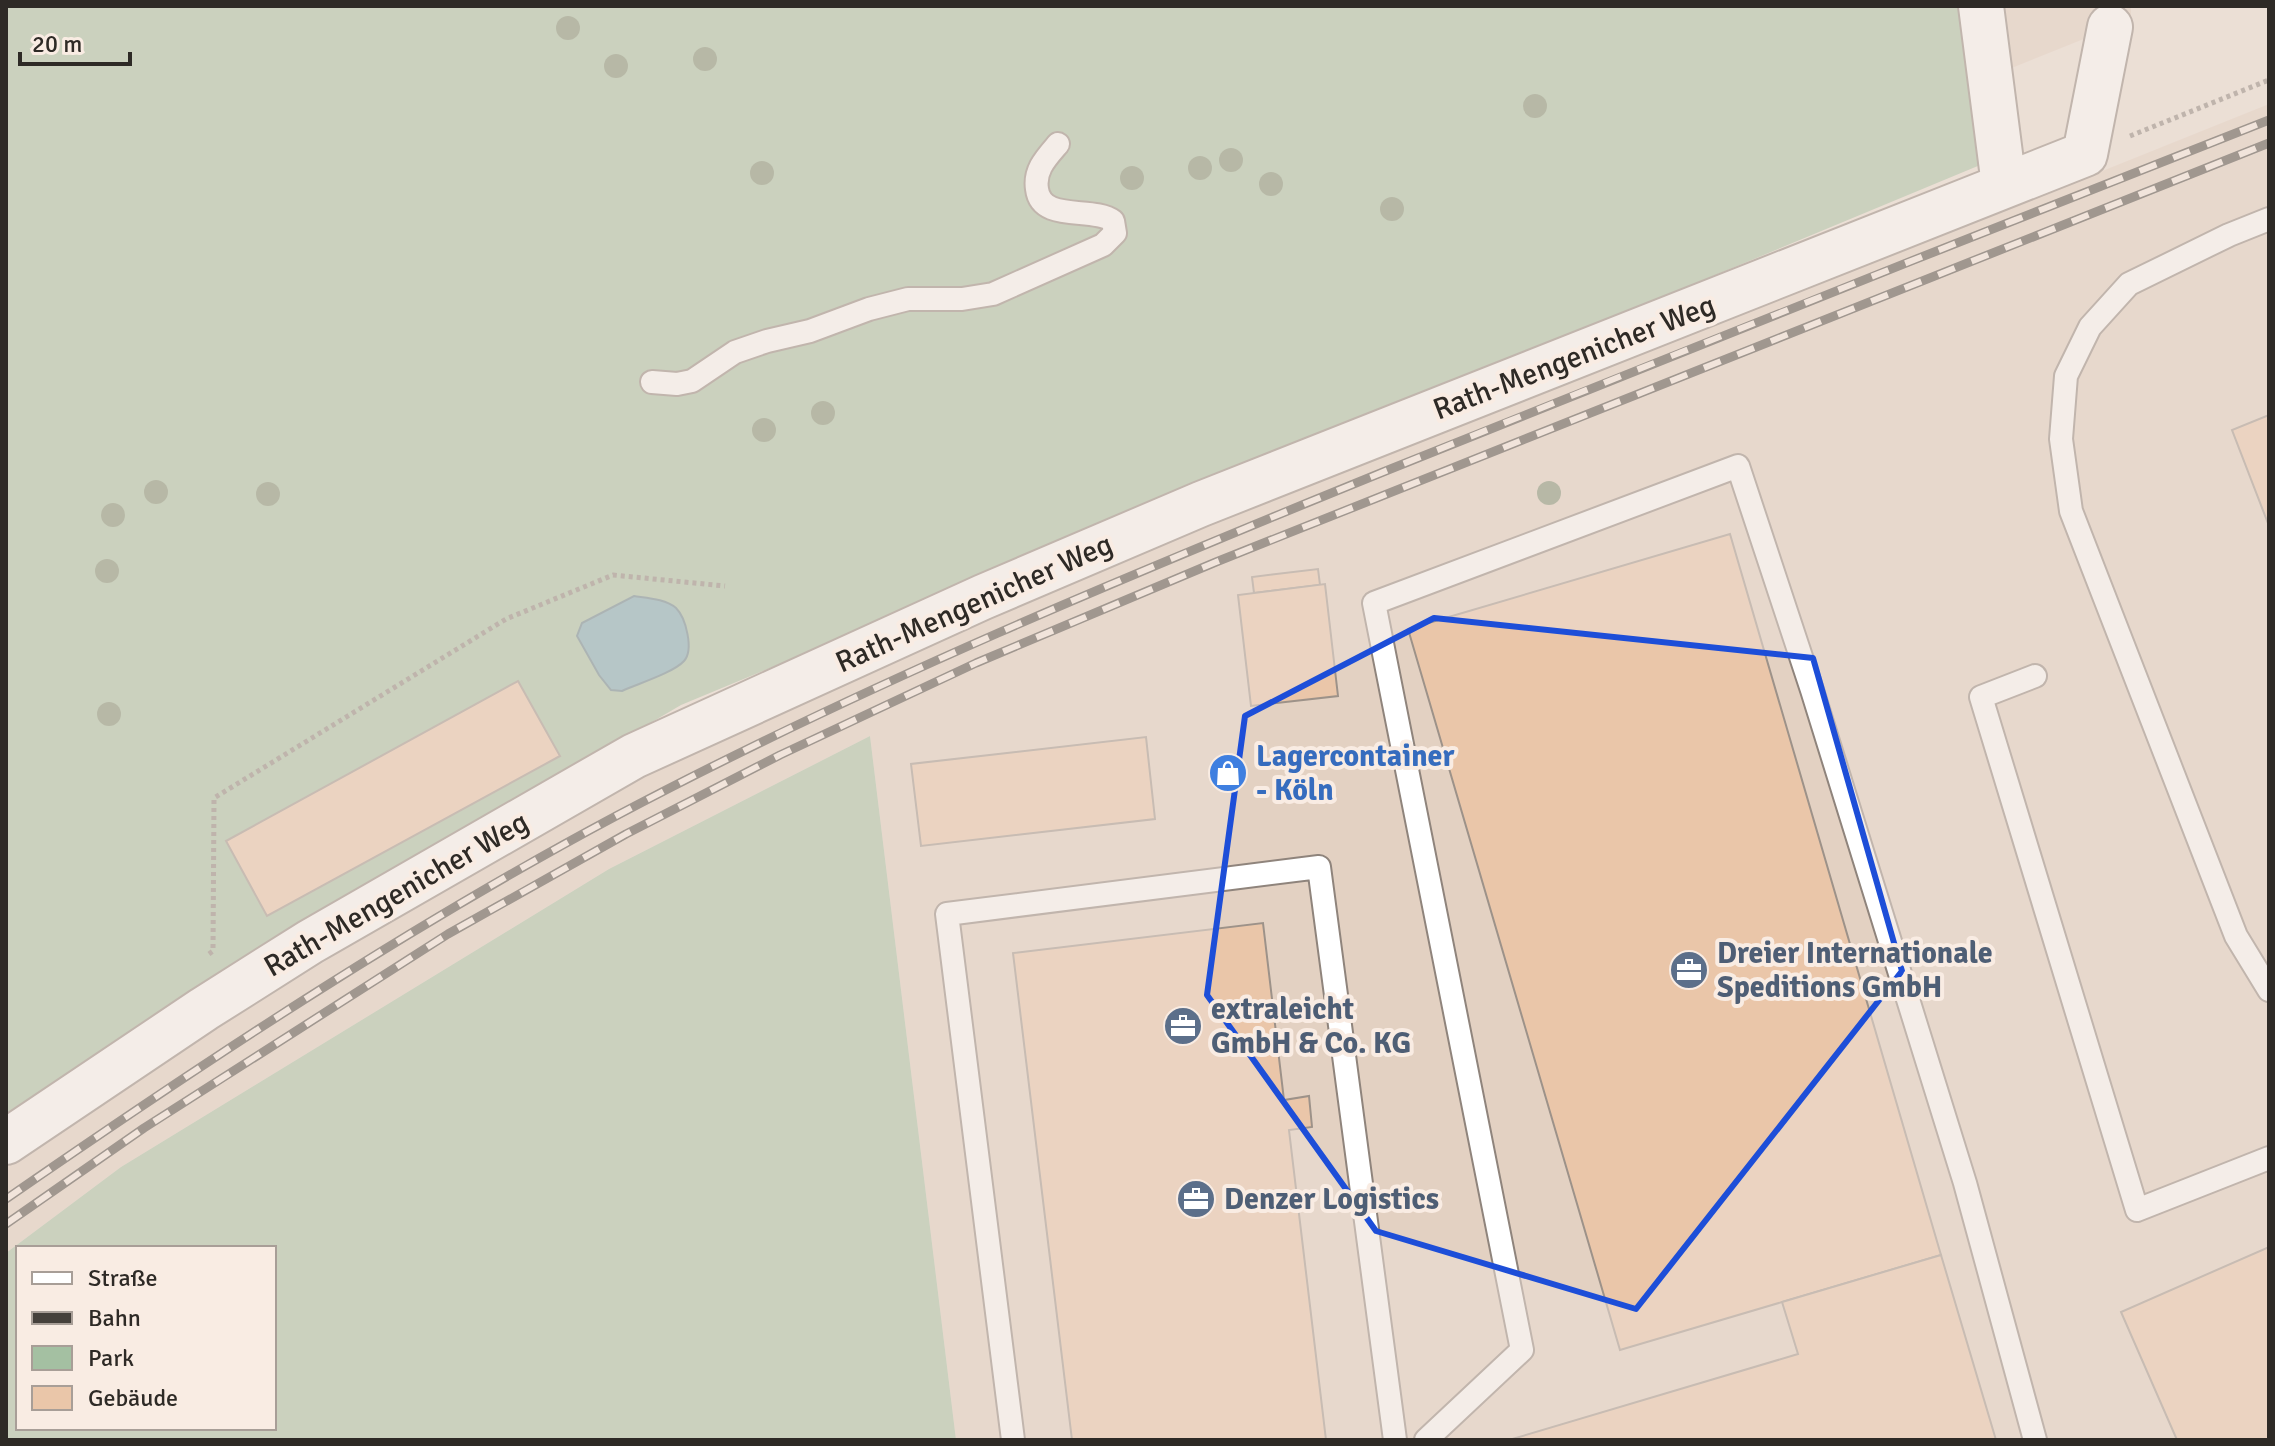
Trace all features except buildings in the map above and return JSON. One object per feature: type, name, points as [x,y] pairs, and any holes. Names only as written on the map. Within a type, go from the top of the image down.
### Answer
[{"type":"street","points":[[1981,6],[2004,185]]},
{"type":"street","points":[[2085,154],[2112,17]]},
{"type":"street","name":"Rath-Mengenicher Weg","points":[[6,1142],[310,942],[634,756],[983,597],[1201,504],[2085,154]]},
{"type":"lane","points":[[652,382],[677,384],[692,381],[735,352],[810,331],[869,309],[908,299],[962,299],[993,294],[1103,245],[1115,233],[1113,221],[1105,215],[1063,212],[1046,206],[1037,193],[1036,175],[1058,144]]},
{"type":"lane","points":[[2269,219],[2129,284],[2090,327],[2066,376],[2061,439],[2071,511],[2236,936],[2269,990]]},
{"type":"lane","points":[[1426,1440],[1522,1350],[1374,603],[1738,466],[1812,690],[1965,1183],[2035,1440]]},
{"type":"lane","points":[[2035,676],[1981,697],[2137,1210],[2269,1158]]},
{"type":"lane","points":[[1013,1440],[947,914],[1319,867],[1395,1440]]},
{"type":"path","points":[[2085,154],[2269,80]]},
{"type":"path","points":[[200,960],[213,951],[214,798],[506,619],[613,575],[725,586]]},
{"type":"highlighted area","points":[[1434,618],[1813,658],[1902,971],[1636,1309],[1376,1231],[1207,995],[1245,716]]},
{"type":"shaded area","points":[[1973,6],[2131,6],[2131,20],[1982,80]]},
{"type":"shaded area","points":[[2269,104],[2269,1440],[956,1440],[870,736],[609,869],[121,1167],[6,1253],[6,1166],[97,1103],[364,937],[699,746],[1214,518]]},
{"type":"green space","points":[[6,6],[1967,6],[1985,163],[681,705],[253,956],[6,1123]]},
{"type":"green space","points":[[870,736],[956,1440],[6,1440],[6,1253],[121,1167],[609,869]]},
{"type":"water","points":[[634,596],[662,601],[676,608],[688,634],[687,656],[664,674],[622,691],[611,690],[577,636],[582,623]]},
{"type":"railway","points":[[6,1199],[305,999],[459,904],[616,816],[805,721],[998,633],[1290,510],[2269,120]]},
{"type":"railway","points":[[6,1224],[144,1128],[448,934],[626,834],[780,755],[976,663],[1216,562],[2269,143]]},
{"type":"place","name":"Lagercontainer - Köln","points":[[1228,773]]},
{"type":"place","name":"Dreier Internationale Speditions GmbH","points":[[1689,970]]},
{"type":"place","name":"extraleicht GmbH & Co. KG","points":[[1183,1026]]},
{"type":"place","name":"Denzer Logistics","points":[[1196,1199]]}]
